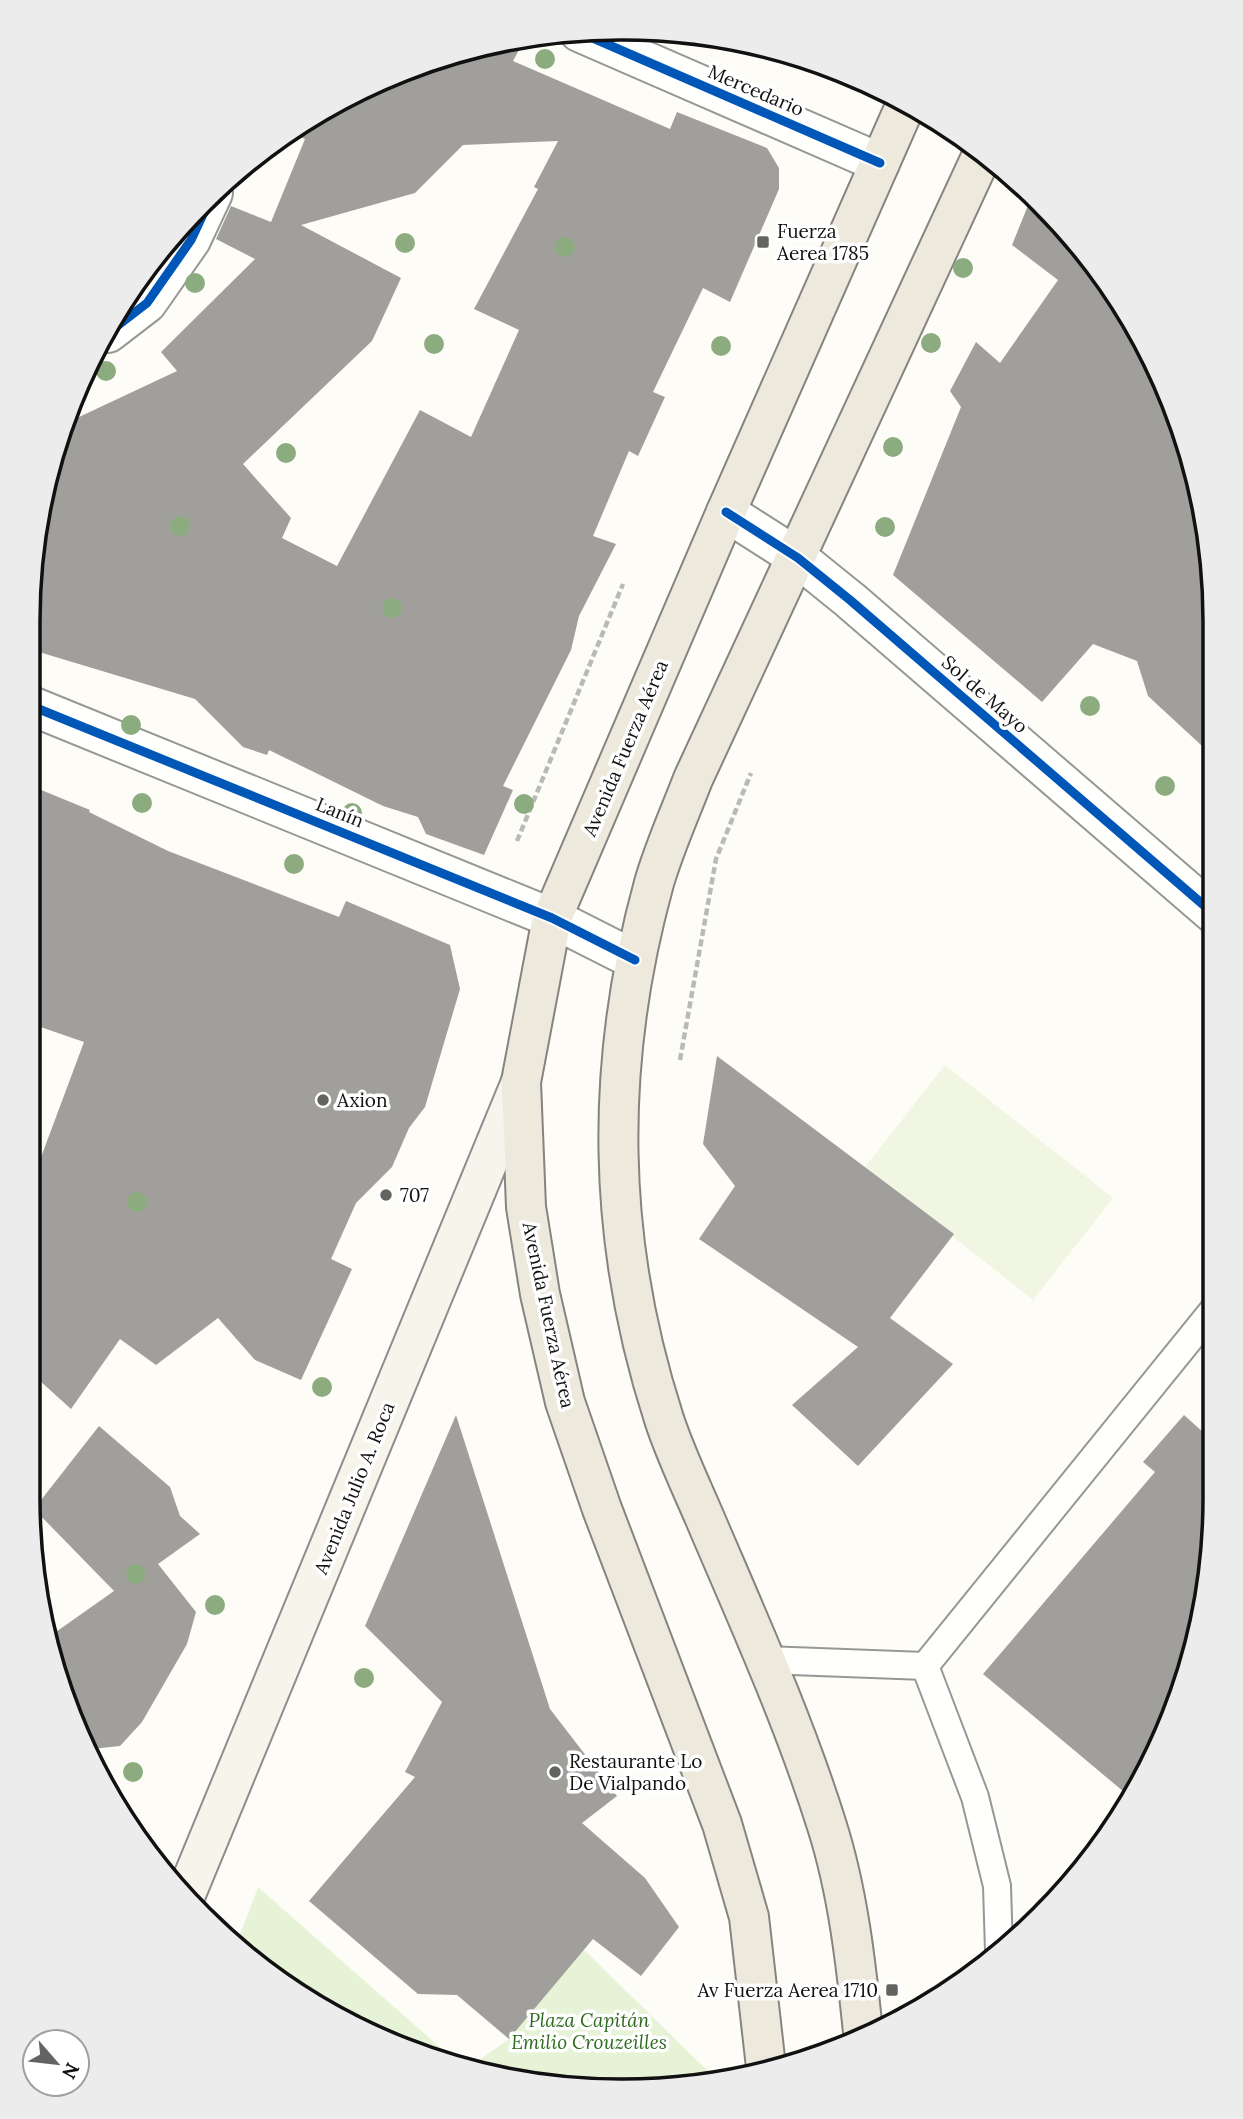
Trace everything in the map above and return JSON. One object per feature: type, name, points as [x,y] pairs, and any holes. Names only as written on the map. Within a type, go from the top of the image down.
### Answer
[{"type":"main road","name":"Avenida Fuerza Aérea","points":[[765,2061],[749,1917],[722,1824],[601,1509],[565,1402],[540,1294],[526,1207],[521,1082],[552,918],[726,512],[902,113]]},
{"type":"main road","points":[[862,2027],[850,1930],[828,1829],[765,1660],[665,1422],[641,1339],[627,1268],[620,1211],[622,1047],[635,960],[655,880],[693,779],[798,558],[978,163]]},
{"type":"main road","name":"Avenida Julio A. Roca","points":[[189,1886],[521,1082]]},
{"type":"street","name":"Mercedario","points":[[599,41],[880,163]]},
{"type":"street","points":[[125,320],[147,303],[191,240],[200,221]]},
{"type":"street","name":"Sol de Mayo","points":[[726,512],[798,558],[1203,905]]},
{"type":"street","name":"Lanín","points":[[40,709],[552,918],[635,960]]},
{"type":"lane","points":[[925,1666],[1203,1323]]},
{"type":"lane","points":[[765,1660],[925,1666]]},
{"type":"lane","points":[[925,1666],[975,1797],[997,1886],[999,1940]]},
{"type":"path","points":[[517,841],[623,584]]},
{"type":"path","points":[[680,1060],[716,859],[752,770]]},
{"type":"green space","points":[[945,1065],[1113,1198],[1033,1300],[865,1167]]},
{"type":"green space","name":"Plaza Capitán Emilio Crouzeilles","points":[[259,1888],[444,2051],[399,2035],[331,2001],[299,1981],[239,1936]]},
{"type":"green space","name":"Plaza Capitán Emilio Crouzeilles","points":[[576,1942],[709,2072],[660,2078],[583,2078],[508,2068],[478,2061],[509,2039],[572,1963]]},
{"type":"building","points":[[519,49],[513,61],[670,129],[677,112],[767,148],[779,168],[779,189],[730,302],[703,288],[653,392],[665,397],[638,456],[629,451],[593,536],[616,544],[579,616],[571,650],[503,786],[513,790],[484,855],[426,834],[418,817],[383,806],[269,750],[267,755],[243,747],[195,699],[40,652],[41,583],[51,508],[77,418],[177,371],[161,352],[255,259],[216,239],[231,206],[271,222],[305,139],[301,137],[331,118],[399,84],[471,60]],"holes":[[[558,141],[534,187],[538,189],[474,309],[519,330],[471,437],[420,410],[337,566],[282,538],[291,518],[243,464],[372,341],[401,278],[301,225],[415,193],[463,145]]]},
{"type":"building","points":[[1028,205],[1059,238],[1105,299],[1143,364],[1159,399],[1183,471],[1198,546],[1203,622],[1203,747],[1148,696],[1137,661],[1093,644],[1042,702],[893,575],[961,407],[950,391],[976,342],[1000,363],[1058,280],[1012,245]]},
{"type":"building","points":[[40,790],[90,810],[89,812],[168,851],[339,917],[346,901],[450,945],[460,989],[425,1107],[409,1128],[392,1167],[356,1203],[331,1259],[352,1269],[301,1380],[255,1360],[218,1318],[156,1365],[120,1339],[71,1409],[40,1381],[40,1160],[84,1042],[40,1027]]},
{"type":"building","points":[[717,1056],[954,1234],[890,1318],[953,1364],[858,1466],[792,1405],[858,1347],[699,1239],[735,1186],[703,1144]]},
{"type":"building","points":[[456,1415],[550,1709],[617,1796],[582,1823],[645,1878],[679,1927],[641,1976],[593,1939],[509,2039],[457,1995],[418,1994],[309,1901],[415,1777],[405,1772],[442,1702],[365,1626]]},
{"type":"building","points":[[1184,1415],[1203,1432],[1202,1536],[1192,1611],[1183,1648],[1159,1720],[1123,1791],[983,1674],[1155,1472],[1143,1462]]},
{"type":"building","points":[[99,1426],[170,1487],[180,1516],[200,1534],[158,1564],[196,1612],[187,1644],[142,1722],[120,1746],[97,1748],[71,1684],[56,1632],[114,1591],[40,1516],[40,1501]]},
{"type":"cycle path","points":[[599,41],[880,163]]},
{"type":"cycle path","points":[[125,320],[147,303],[191,240],[200,221]]},
{"type":"cycle path","points":[[726,512],[798,558],[850,600],[1203,905]]},
{"type":"cycle path","points":[[40,709],[552,918],[635,960]]},
{"type":"place","name":"Fuerza Aerea 1785","points":[[763,242]]},
{"type":"place","name":"Axion","points":[[323,1100]]},
{"type":"place","name":"707","points":[[386,1195]]},
{"type":"place","name":"Restaurante Lo De Vialpando","points":[[555,1772]]},
{"type":"place","name":"Av Fuerza Aerea 1710","points":[[892,1990]]}]
